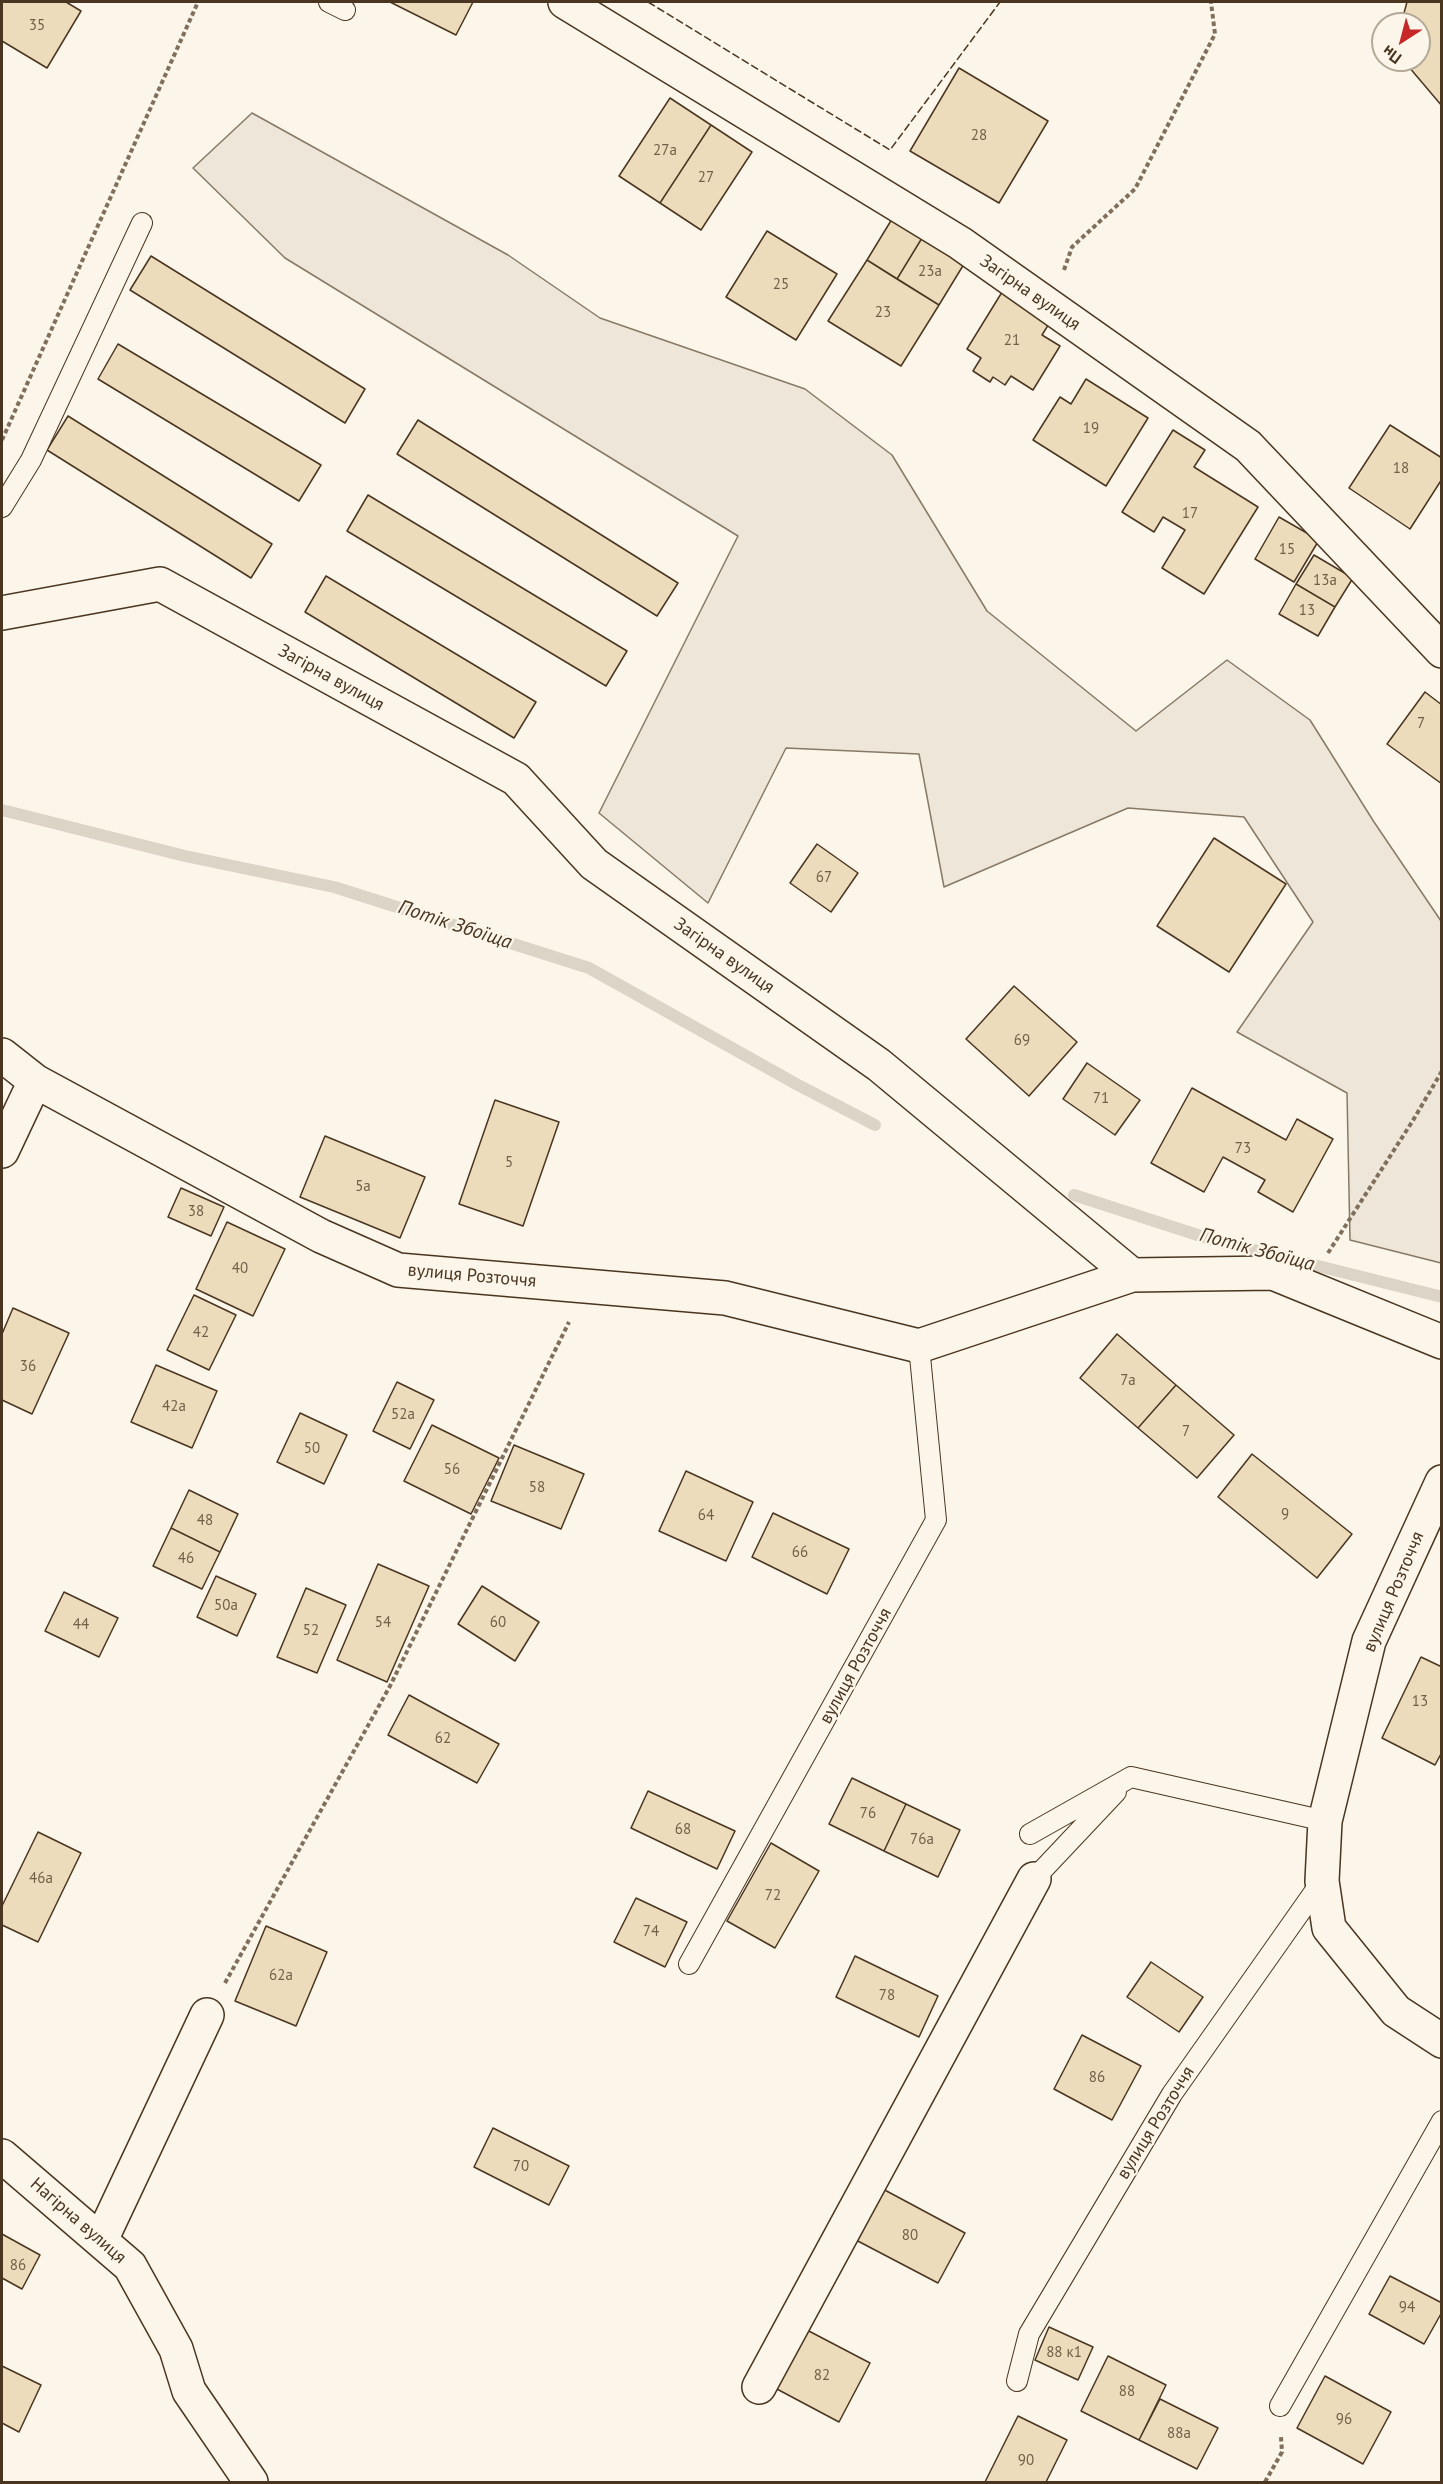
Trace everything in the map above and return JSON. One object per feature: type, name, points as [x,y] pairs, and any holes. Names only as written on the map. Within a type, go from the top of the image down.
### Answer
[{"type":"street","name":"Загірна вулиця","points":[[565,2],[960,243],[1248,446],[1442,651]]},
{"type":"street","name":"Загірна вулиця","points":[[2,613],[160,584],[516,779],[594,864],[879,1065],[1131,1275]]},
{"type":"street","name":"вулиця Розточчя","points":[[2,1055],[34,1082],[321,1236],[398,1270],[725,1299],[920,1346]]},
{"type":"street","points":[[2,1150],[34,1082]]},
{"type":"street","points":[[920,1346],[1131,1275],[1273,1273],[1442,1342]]},
{"type":"street","name":"вулиця Розточчя","points":[[1442,1482],[1369,1641],[1325,1821],[1323,1881],[1329,1928],[1396,2011],[1442,2041]]},
{"type":"street","points":[[759,2387],[1034,1879]]},
{"type":"street","points":[[101,2240],[207,2015]]},
{"type":"street","name":"Нагірна вулиця","points":[[2,2156],[130,2266],[176,2349],[189,2391],[251,2482]]},
{"type":"lane","points":[[2,507],[31,460],[142,223]]},
{"type":"lane","name":"вулиця Розточчя","points":[[689,1964],[936,1520],[920,1346]]},
{"type":"lane","points":[[1030,1834],[1131,1777],[1325,1821]]},
{"type":"lane","points":[[1034,1879],[1131,1777]]},
{"type":"lane","name":"вулиця Розточчя","points":[[1017,2381],[1029,2334],[1172,2094],[1323,1881]]},
{"type":"lane","points":[[1280,2406],[1442,2121]]},
{"type":"path","points":[[2,440],[198,2]]},
{"type":"path","points":[[1052,308],[1072,247],[1135,189],[1215,34],[1211,2]]},
{"type":"path","points":[[1306,1286],[1413,1122],[1442,1071]]},
{"type":"path","points":[[207,2015],[390,1686],[586,1287]]},
{"type":"path","points":[[1264,2482],[1282,2452],[1280,2406]]},
{"type":"shaded area","points":[[252,113],[508,255],[600,318],[805,389],[892,455],[987,611],[1136,731],[1227,660],[1310,720],[1374,822],[1441,921],[1441,1263],[1350,1240],[1347,1093],[1237,1032],[1313,922],[1244,817],[1128,808],[944,887],[919,754],[786,748],[708,903],[599,813],[738,536],[285,258],[193,168]]},
{"type":"building","points":[[2,2],[66,2],[81,11],[47,68],[2,41]]},
{"type":"building","points":[[390,2],[473,2],[456,35]]},
{"type":"building","points":[[1407,2],[1442,2],[1442,106],[1413,72],[1431,72],[1431,12],[1404,12]]},
{"type":"building","points":[[959,68],[1048,121],[999,203],[910,151]]},
{"type":"building","points":[[670,98],[711,125],[660,203],[619,176]]},
{"type":"building","points":[[711,125],[752,152],[701,230],[660,203]]},
{"type":"building","points":[[892,219],[922,238],[897,279],[867,260]]},
{"type":"building","points":[[767,231],[837,274],[796,340],[726,297]]},
{"type":"building","points":[[922,238],[964,264],[939,305],[897,279]]},
{"type":"building","points":[[151,256],[365,389],[345,423],[130,290]]},
{"type":"building","points":[[867,260],[939,305],[901,366],[828,321]]},
{"type":"building","points":[[1007,284],[1055,314],[1042,335],[1060,346],[1033,390],[1011,376],[1005,385],[993,377],[990,382],[973,371],[981,358],[967,349]]},
{"type":"building","points":[[118,344],[321,465],[299,501],[98,379]]},
{"type":"building","points":[[1086,379],[1148,418],[1106,486],[1033,440],[1060,397],[1071,404]]},
{"type":"building","points":[[68,416],[272,544],[251,578],[47,450]]},
{"type":"building","points":[[418,420],[678,583],[657,616],[397,454]]},
{"type":"building","points":[[1390,425],[1442,458],[1442,479],[1410,529],[1349,488]]},
{"type":"building","points":[[1173,430],[1205,450],[1194,467],[1258,507],[1204,594],[1162,568],[1185,530],[1163,517],[1154,532],[1122,512]]},
{"type":"building","points":[[368,495],[627,651],[606,686],[347,531]]},
{"type":"building","points":[[1279,517],[1319,540],[1294,582],[1255,559]]},
{"type":"building","points":[[1314,555],[1353,578],[1335,607],[1296,584]]},
{"type":"building","points":[[326,576],[536,702],[514,738],[305,612]]},
{"type":"building","points":[[1296,584],[1335,607],[1318,636],[1279,614]]},
{"type":"building","points":[[1425,692],[1442,705],[1442,784],[1387,744]]},
{"type":"building","points":[[1214,838],[1286,884],[1229,972],[1157,926]]},
{"type":"building","points":[[817,844],[858,873],[831,912],[790,883]]},
{"type":"building","points":[[1014,986],[1077,1042],[1029,1096],[966,1039]]},
{"type":"building","points":[[1087,1063],[1140,1100],[1115,1135],[1063,1099]]},
{"type":"building","points":[[1192,1088],[1286,1140],[1297,1119],[1333,1139],[1293,1212],[1258,1192],[1265,1180],[1223,1157],[1204,1192],[1151,1163]]},
{"type":"building","points":[[495,1100],[559,1122],[523,1226],[459,1204]]},
{"type":"building","points":[[325,1136],[425,1177],[400,1238],[300,1197]]},
{"type":"building","points":[[181,1188],[224,1207],[211,1236],[168,1217]]},
{"type":"building","points":[[227,1222],[285,1249],[253,1316],[196,1289]]},
{"type":"building","points":[[194,1295],[236,1315],[209,1370],[167,1350]]},
{"type":"building","points":[[13,1308],[69,1333],[32,1414],[2,1400],[2,1334]]},
{"type":"building","points":[[1117,1334],[1176,1385],[1138,1428],[1080,1378]]},
{"type":"building","points":[[156,1365],[217,1391],[192,1448],[131,1422]]},
{"type":"building","points":[[397,1382],[434,1400],[410,1449],[373,1431]]},
{"type":"building","points":[[1176,1385],[1234,1435],[1197,1478],[1138,1428]]},
{"type":"building","points":[[300,1413],[347,1435],[324,1484],[277,1462]]},
{"type":"building","points":[[432,1425],[499,1458],[471,1514],[404,1481]]},
{"type":"building","points":[[514,1445],[584,1474],[561,1529],[491,1501]]},
{"type":"building","points":[[1252,1454],[1352,1534],[1317,1578],[1218,1497]]},
{"type":"building","points":[[686,1471],[753,1502],[726,1561],[659,1531]]},
{"type":"building","points":[[189,1490],[238,1514],[220,1552],[171,1528]]},
{"type":"building","points":[[773,1513],[849,1549],[827,1594],[752,1557]]},
{"type":"building","points":[[171,1528],[220,1552],[202,1589],[153,1566]]},
{"type":"building","points":[[378,1564],[429,1586],[387,1682],[337,1660]]},
{"type":"building","points":[[216,1576],[256,1594],[237,1636],[197,1617]]},
{"type":"building","points":[[482,1586],[539,1622],[515,1661],[458,1624]]},
{"type":"building","points":[[306,1588],[346,1605],[317,1673],[277,1657]]},
{"type":"building","points":[[64,1592],[118,1618],[99,1657],[45,1631]]},
{"type":"building","points":[[1421,1657],[1442,1667],[1442,1752],[1435,1765],[1382,1738]]},
{"type":"building","points":[[409,1695],[499,1744],[477,1783],[388,1735]]},
{"type":"building","points":[[852,1778],[906,1804],[884,1851],[829,1824]]},
{"type":"building","points":[[648,1791],[735,1831],[717,1869],[631,1828]]},
{"type":"building","points":[[906,1804],[960,1830],[938,1877],[884,1851]]},
{"type":"building","points":[[38,1832],[81,1853],[38,1942],[2,1925],[2,1906]]},
{"type":"building","points":[[771,1843],[819,1871],[775,1948],[727,1921]]},
{"type":"building","points":[[636,1898],[687,1922],[665,1967],[614,1942]]},
{"type":"building","points":[[266,1926],[327,1952],[296,2026],[235,2001]]},
{"type":"building","points":[[855,1956],[938,1996],[919,2037],[836,1997]]},
{"type":"building","points":[[1151,1962],[1203,1997],[1179,2032],[1127,1997]]},
{"type":"building","points":[[1082,2035],[1141,2066],[1112,2120],[1054,2089]]},
{"type":"building","points":[[493,2128],[569,2166],[549,2205],[474,2167]]},
{"type":"building","points":[[881,2188],[965,2233],[938,2283],[854,2239]]},
{"type":"building","points":[[2,2234],[40,2255],[22,2289],[2,2278]]},
{"type":"building","points":[[1390,2276],[1442,2303],[1442,2312],[1424,2344],[1369,2314]]},
{"type":"building","points":[[1049,2327],[1093,2347],[1078,2380],[1035,2360]]},
{"type":"building","points":[[805,2329],[870,2363],[839,2422],[775,2388]]},
{"type":"building","points":[[1108,2356],[1166,2385],[1139,2440],[1081,2411]]},
{"type":"building","points":[[2,2366],[41,2385],[19,2432],[2,2423]]},
{"type":"building","points":[[1325,2376],[1391,2412],[1363,2464],[1297,2428]]},
{"type":"building","points":[[1160,2399],[1218,2428],[1197,2469],[1139,2440]]},
{"type":"building","points":[[1018,2416],[1067,2440],[1046,2482],[985,2482]]},
{"type":"waterway","name":"Потік Збоїща","points":[[2,810],[185,856],[334,887],[589,968],[798,1085],[875,1125]]},
{"type":"waterway","name":"Потік Збоїща","points":[[1074,1195],[1210,1239],[1442,1297]]},
{"type":"fence","points":[[648,2],[890,150],[1000,2]]}]
